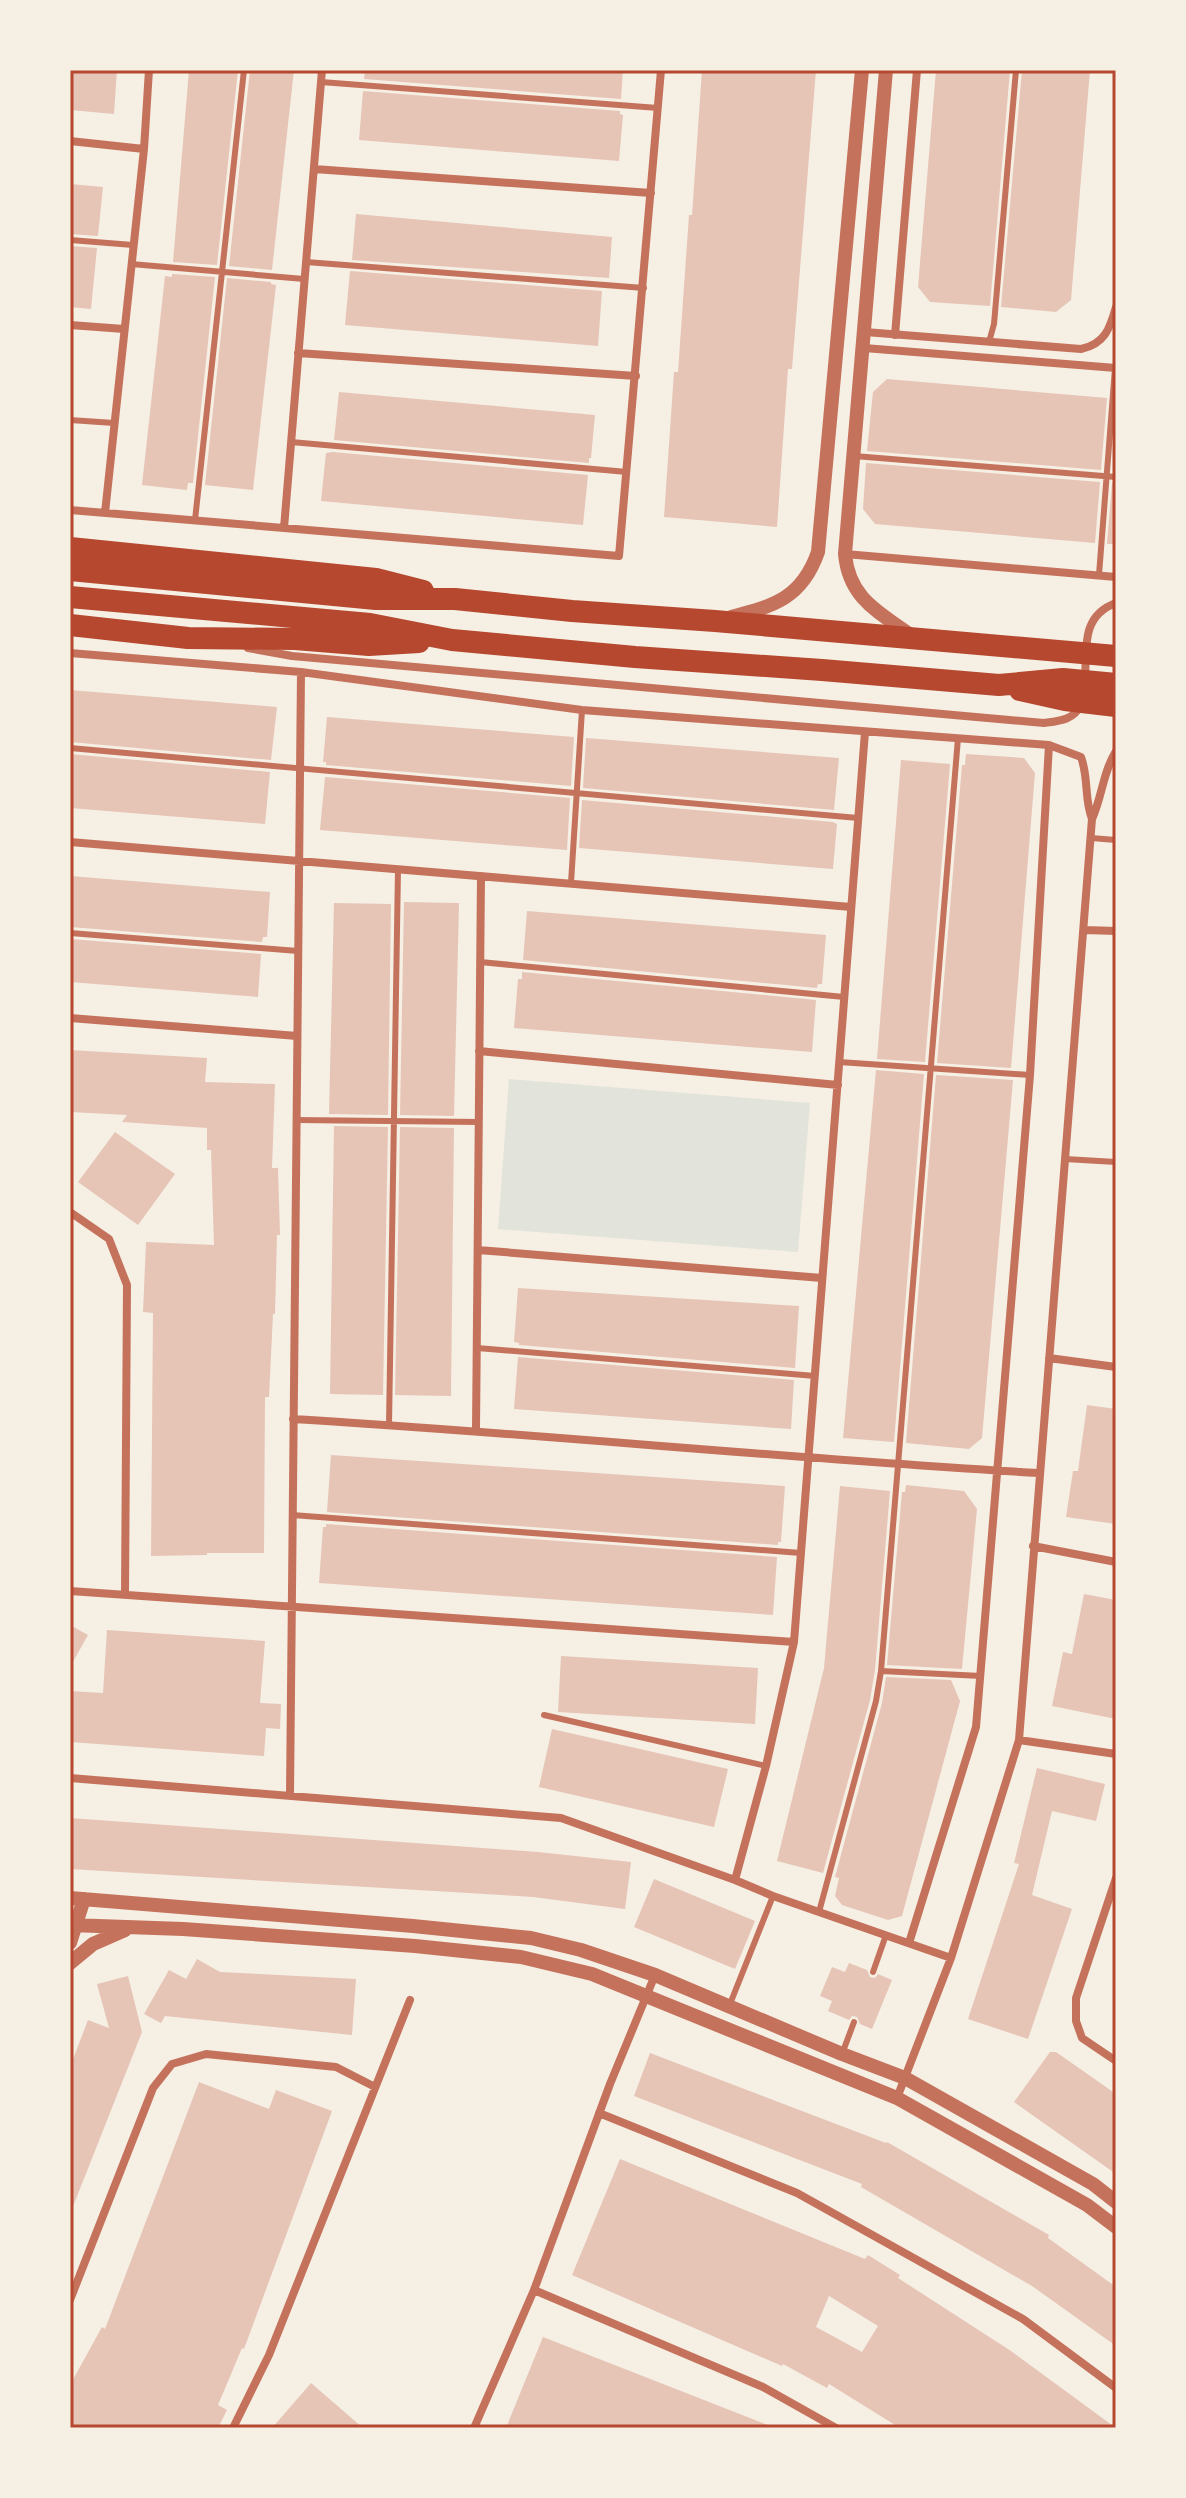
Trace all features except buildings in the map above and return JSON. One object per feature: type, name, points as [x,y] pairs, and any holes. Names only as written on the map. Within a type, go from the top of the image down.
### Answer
[{"type":"highway","points":[[70,548],[376,579],[455,599]]},
{"type":"highway","points":[[70,570],[376,599],[455,599],[1116,656]]},
{"type":"highway","points":[[70,597],[370,624],[452,640],[999,685],[1065,700],[1116,706]]},
{"type":"highway","points":[[70,625],[188,638],[295,639],[369,645],[452,640]]},
{"type":"highway","points":[[999,685],[1063,679],[1116,684]]},
{"type":"street","points":[[105,513],[144,149],[149,70]]},
{"type":"street","points":[[284,528],[322,70]]},
{"type":"street","points":[[70,510],[619,556],[661,70]]},
{"type":"street","points":[[715,621],[769,607],[788,597],[811,573],[818,552],[862,70]]},
{"type":"street","points":[[886,70],[845,554],[847,573],[867,603],[916,638]]},
{"type":"street","points":[[895,335],[917,70]]},
{"type":"street","points":[[70,141],[144,149]]},
{"type":"street","points":[[314,169],[651,193]]},
{"type":"street","points":[[865,332],[1081,349],[1103,340],[1116,307]]},
{"type":"street","points":[[70,325],[124,329]]},
{"type":"street","points":[[864,348],[1115,368]]},
{"type":"street","points":[[298,353],[636,376]]},
{"type":"street","points":[[845,554],[1116,577]]},
{"type":"street","points":[[188,638],[292,656],[1044,723],[1066,719],[1078,712],[1084,697],[1090,624],[1101,610],[1116,603]]},
{"type":"street","points":[[70,653],[301,672],[582,710],[1049,745],[1081,757],[1087,774],[1087,807],[1092,819]]},
{"type":"street","points":[[290,1794],[301,672]]},
{"type":"street","points":[[735,1880],[766,1766],[794,1642],[865,732]]},
{"type":"street","points":[[909,1943],[976,1727],[1030,1075],[1049,745]]},
{"type":"street","points":[[897,2098],[951,1958],[1019,1740],[1092,819],[1100,801],[1106,766],[1116,751]]},
{"type":"street","points":[[70,842],[851,907]]},
{"type":"street","points":[[476,1430],[481,876]]},
{"type":"street","points":[[1085,930],[1116,931]]},
{"type":"street","points":[[70,1018],[297,1036]]},
{"type":"street","points":[[479,1051],[838,1085]]},
{"type":"street","points":[[70,1212],[109,1239],[127,1285],[125,1594]]},
{"type":"street","points":[[478,1250],[822,1278]]},
{"type":"street","points":[[1049,1358],[1116,1367]]},
{"type":"street","points":[[293,1419],[1039,1473]]},
{"type":"street","points":[[1033,1546],[1116,1562]]},
{"type":"street","points":[[70,1591],[794,1642]]},
{"type":"street","points":[[1019,1740],[1116,1754]]},
{"type":"street","points":[[70,1778],[561,1818],[951,1958]]},
{"type":"street","points":[[1116,1878],[1076,1998],[1076,2021],[1082,2038],[1116,2061]]},
{"type":"street","points":[[70,1943],[77,1898],[398,1924],[531,1938],[581,1950],[655,1975],[905,2078],[1093,2184],[1116,2202]]},
{"type":"street","points":[[73,1925],[415,1946],[521,1957],[592,1974],[897,2098],[1087,2205],[1116,2227]]},
{"type":"street","points":[[70,1963],[93,1944],[132,1927]]},
{"type":"street","points":[[474,2428],[534,2290],[599,2113],[655,1975]]},
{"type":"street","points":[[233,2428],[269,2355],[410,2000]]},
{"type":"street","points":[[70,2300],[153,2088],[172,2064],[206,2054],[336,2067],[375,2087]]},
{"type":"street","points":[[599,2113],[797,2193],[1023,2319],[1116,2388]]},
{"type":"street","points":[[534,2290],[763,2387],[836,2428]]},
{"type":"lane","points":[[195,520],[244,70]]},
{"type":"lane","points":[[989,342],[994,324],[1016,70]]},
{"type":"lane","points":[[321,82],[658,108]]},
{"type":"lane","points":[[70,240],[133,245]]},
{"type":"lane","points":[[306,262],[644,288]]},
{"type":"lane","points":[[131,264],[304,279]]},
{"type":"lane","points":[[1099,575],[1115,368]]},
{"type":"lane","points":[[70,420],[114,423]]},
{"type":"lane","points":[[291,442],[627,472]]},
{"type":"lane","points":[[854,456],[1116,477]]},
{"type":"lane","points":[[571,883],[582,710]]},
{"type":"lane","points":[[819,1912],[876,1701],[881,1671],[958,738]]},
{"type":"lane","points":[[70,748],[858,818]]},
{"type":"lane","points":[[1091,838],[1116,840]]},
{"type":"lane","points":[[389,1425],[398,869]]},
{"type":"lane","points":[[70,933],[298,951]]},
{"type":"lane","points":[[480,962],[844,997]]},
{"type":"lane","points":[[839,1062],[1030,1075]]},
{"type":"lane","points":[[296,1120],[479,1122]]},
{"type":"lane","points":[[1065,1159],[1116,1162]]},
{"type":"lane","points":[[477,1348],[815,1376]]},
{"type":"lane","points":[[292,1515],[801,1553]]},
{"type":"lane","points":[[881,1671],[981,1676]]},
{"type":"lane","points":[[544,1715],[766,1766]]},
{"type":"lane","points":[[729,2006],[773,1896]]},
{"type":"lane","points":[[873,1972],[886,1935]]},
{"type":"lane","points":[[842,2054],[854,2022]]},
{"type":"shaded area","points":[[509,1079],[810,1103],[798,1252],[498,1229]]}]
